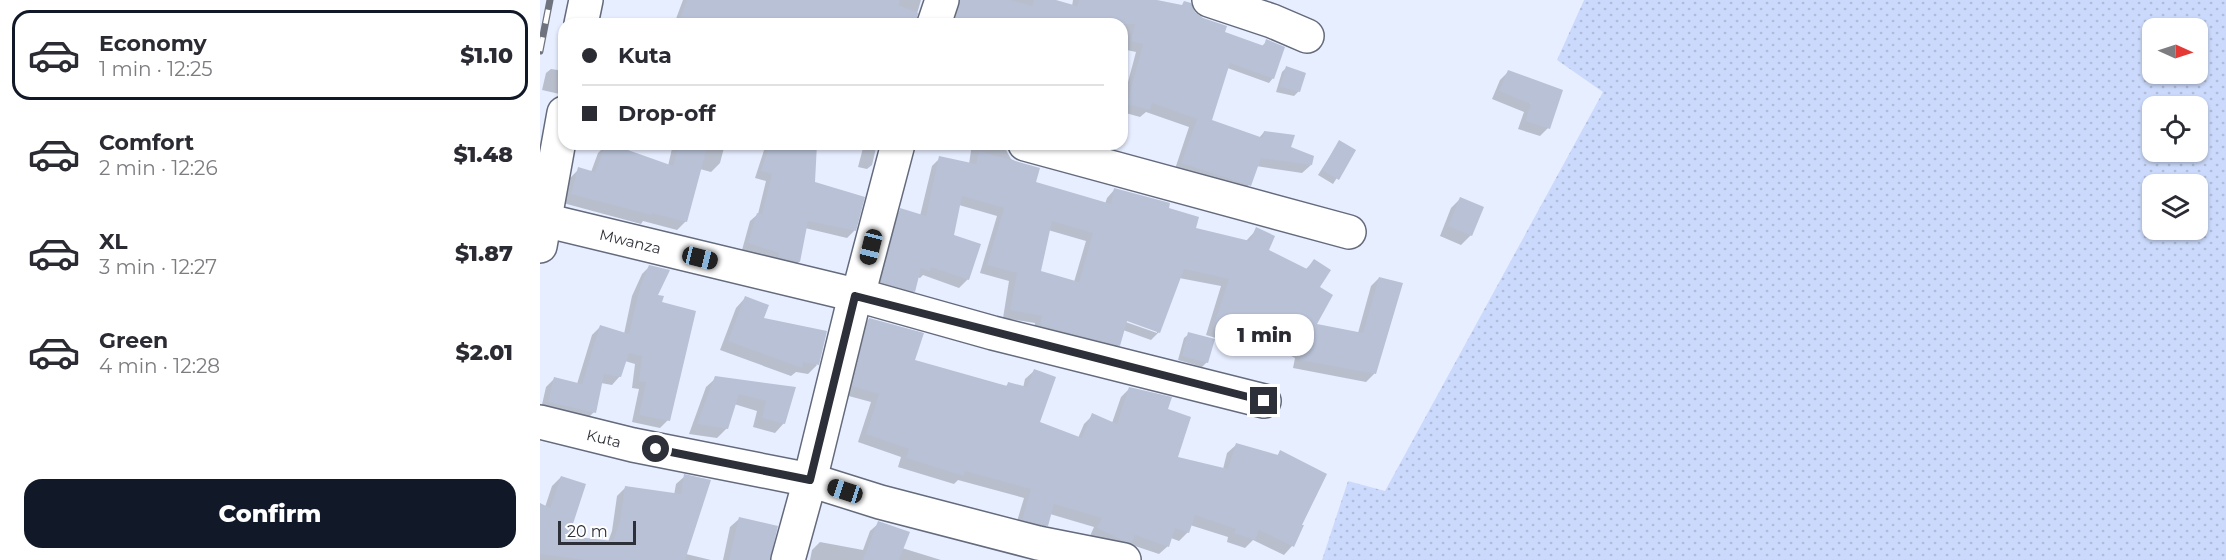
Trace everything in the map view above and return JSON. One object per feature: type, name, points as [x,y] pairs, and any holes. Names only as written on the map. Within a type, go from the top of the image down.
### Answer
[{"type":"street","points":[[582,18],[586,0]]},
{"type":"street","points":[[936,18],[942,0]]},
{"type":"street","points":[[1209,0],[1272,21],[1306,36]]},
{"type":"street","points":[[542,228],[554,126]]},
{"type":"street","points":[[788,560],[855,296],[860,288],[896,150]]},
{"type":"street","points":[[1047,150],[1349,232]]},
{"type":"street","name":"Mwanza","points":[[542,228],[855,296],[1264,401]]},
{"type":"street","name":"Kuta","points":[[540,422],[633,445],[810,480],[880,502],[1038,543],[1124,560]]},
{"type":"shaded area","points":[[1584,0],[2226,0],[2226,560],[1322,560],[1348,481],[1385,491],[1603,92],[1557,60]]},
{"type":"building","points":[[687,0],[900,0],[898,5],[918,13],[917,18],[680,18]]},
{"type":"building","points":[[960,0],[1011,0],[1032,6],[1034,0],[1056,0],[1077,6],[1079,0],[1157,0],[1182,5],[1184,1],[1191,3],[1195,12],[1203,18],[1227,26],[1225,32],[1264,46],[1266,39],[1285,47],[1274,79],[1230,63],[1212,120],[1263,138],[1264,131],[1295,135],[1291,147],[1314,156],[1312,165],[1261,158],[1251,186],[1181,163],[1197,119],[1152,103],[1150,110],[1128,104],[1143,44],[1131,41],[1135,24],[1128,24],[1128,18],[956,18]]},
{"type":"building","points":[[1286,66],[1306,73],[1300,92],[1280,87]]},
{"type":"building","points":[[1508,70],[1563,90],[1550,129],[1525,121],[1531,104],[1499,91]]},
{"type":"building","points":[[1339,140],[1356,150],[1339,180],[1322,170]]},
{"type":"building","points":[[604,150],[628,150],[673,166],[677,150],[706,150],[687,222],[571,194],[578,167],[595,172]]},
{"type":"building","points":[[768,150],[817,150],[815,182],[865,197],[856,231],[808,221],[800,262],[779,257],[779,253],[748,243],[757,213],[762,214],[772,174],[761,171]]},
{"type":"building","points":[[979,151],[1040,168],[1036,182],[1111,204],[1114,188],[1170,203],[1169,208],[1199,217],[1196,228],[1250,241],[1256,227],[1275,236],[1269,250],[1307,269],[1314,259],[1331,270],[1320,287],[1333,295],[1317,324],[1363,333],[1379,277],[1403,283],[1376,374],[1300,360],[1302,350],[1255,326],[1251,338],[1213,327],[1229,279],[1184,269],[1160,333],[1127,321],[1120,346],[1040,325],[1042,316],[1010,310],[1017,273],[987,265],[1004,208],[962,196],[954,235],[981,244],[969,280],[931,267],[930,271],[921,268],[915,292],[881,282],[900,208],[926,216],[939,156],[976,164]],"holes":[[[1052,221],[1093,233],[1079,282],[1041,271]]]},
{"type":"building","points":[[1460,197],[1484,207],[1472,236],[1448,226]]},
{"type":"building","points":[[649,265],[670,270],[658,295],[664,296],[662,302],[696,311],[670,421],[639,415],[646,382],[639,381],[642,356],[629,353],[621,377],[604,374],[596,413],[548,402],[554,377],[582,384],[600,325],[629,334],[640,287]]},
{"type":"building","points":[[745,296],[769,305],[764,318],[827,331],[819,365],[803,362],[802,368],[728,341]]},
{"type":"building","points":[[869,318],[924,333],[915,360],[1007,386],[1008,382],[1027,387],[1034,369],[1056,377],[1040,422],[1082,438],[1092,413],[1117,424],[1129,387],[1172,397],[1168,409],[1191,417],[1178,457],[1228,469],[1236,443],[1278,455],[1280,450],[1327,474],[1294,547],[1259,530],[1255,540],[1234,533],[1236,529],[1195,515],[1189,533],[1175,528],[1169,547],[1135,535],[1131,543],[1124,541],[1097,528],[1102,518],[1054,504],[1048,526],[1022,520],[1031,489],[965,471],[964,476],[906,458],[909,449],[866,434],[879,394],[852,386]]},
{"type":"building","points":[[1188,332],[1215,339],[1208,363],[1182,356]]},
{"type":"building","points":[[715,376],[796,387],[785,424],[762,418],[766,401],[739,394],[728,429],[697,424]]},
{"type":"building","points":[[684,474],[711,480],[685,560],[585,560],[540,554],[540,503],[550,508],[561,476],[586,484],[569,536],[613,541],[620,521],[625,486],[681,494]]},
{"type":"building","points":[[739,517],[778,526],[770,560],[729,560]]},
{"type":"building","points":[[878,521],[910,532],[899,560],[863,560]]},
{"type":"railway","points":[[540,51],[550,0]]},
{"type":"route","points":[[656,449],[810,480],[855,296],[1264,401]]}]
